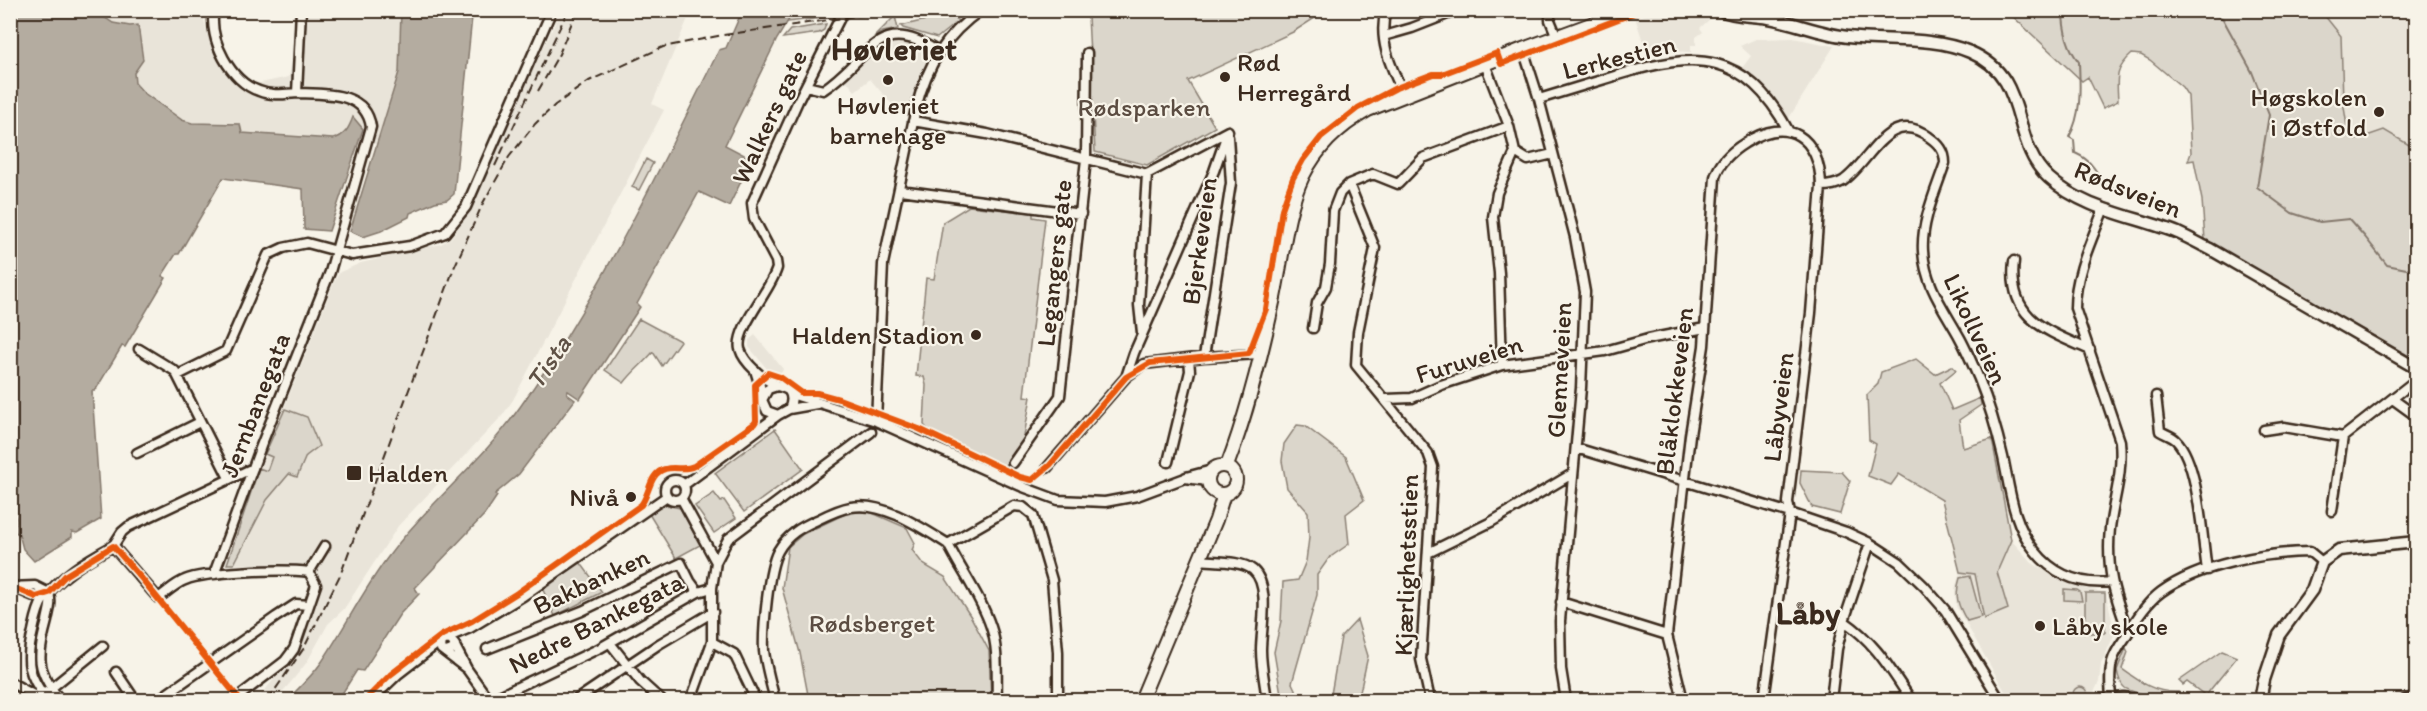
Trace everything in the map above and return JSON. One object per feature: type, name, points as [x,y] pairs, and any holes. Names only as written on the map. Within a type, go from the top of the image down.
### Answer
[{"type":"highway","points":[[1227,466],[1248,408],[1273,306],[1292,200],[1317,153],[1345,125],[1368,110],[1629,10]]},
{"type":"highway","points":[[1141,700],[1224,494],[1232,490],[1236,483],[1235,474],[1227,466],[1219,466],[1210,476],[1213,490],[1224,494]]},
{"type":"main road","name":"Rødsveien","points":[[1723,11],[1737,16],[1768,18],[1848,37],[1945,44],[1971,52],[1989,63],[2009,86],[2030,152],[2047,176],[2060,187],[2104,208],[2178,234],[2210,249],[2416,368]]},
{"type":"main road","points":[[2260,700],[2270,656],[2279,635],[2312,590],[2322,562],[2339,550],[2416,543]]},
{"type":"street","points":[[213,10],[213,26],[218,45],[231,69],[243,82],[258,91],[269,94],[297,93],[301,10]]},
{"type":"street","points":[[177,375],[226,351],[268,255],[283,248],[307,243],[352,255],[368,254],[419,243],[445,233],[466,207],[552,10]]},
{"type":"street","name":"Walkers gate","points":[[777,386],[755,370],[741,352],[741,339],[777,268],[776,261],[754,219],[752,203],[844,10]]},
{"type":"street","points":[[876,421],[883,264],[922,85],[938,52],[956,31],[981,10]]},
{"type":"street","points":[[1386,10],[1383,19],[1386,53],[1404,95]]},
{"type":"street","points":[[1384,36],[1458,10]]},
{"type":"street","points":[[1550,10],[1550,20],[1557,37]]},
{"type":"street","points":[[806,86],[823,90],[868,49],[891,36],[908,36],[938,52]]},
{"type":"street","name":"Glenneveien","points":[[1523,49],[1539,99],[1582,267],[1585,292],[1576,448],[1561,602],[1561,669],[1566,700]]},
{"type":"street","name":"Legangers gate","points":[[1013,463],[1060,396],[1086,159],[1087,53]]},
{"type":"street","name":"Lerkestien","points":[[1539,99],[1655,64],[1680,60],[1712,62],[1749,80],[1777,109],[1788,130]]},
{"type":"street","points":[[1485,64],[1509,126],[1515,152],[1497,193],[1493,217],[1499,273],[1502,365]]},
{"type":"street","name":"Jernbanegata","points":[[214,574],[330,272],[371,127],[370,117],[366,111],[349,98],[297,93]]},
{"type":"street","points":[[913,121],[987,134],[1147,174],[1228,131]]},
{"type":"street","points":[[1313,328],[1317,303],[1326,287],[1330,264],[1333,212],[1340,193],[1349,184],[1373,174],[1398,184],[1423,158],[1509,126]]},
{"type":"street","name":"Likollveien","points":[[1821,186],[1843,181],[1885,136],[1898,128],[1914,129],[1927,135],[1940,146],[1945,154],[1945,163],[1926,222],[1923,249],[1926,272],[1935,297],[1961,340],[1980,381],[1995,426],[2016,517],[2036,552],[2055,569],[2076,582],[2094,584],[2110,582]]},
{"type":"street","name":"Blåklokkeveien","points":[[1683,700],[1666,634],[1705,328],[1712,201],[1717,169],[1726,157],[1753,138],[1773,129],[1788,130]]},
{"type":"street","name":"Låbyveien","points":[[1764,700],[1790,513],[1788,502],[1810,313],[1821,186],[1820,172],[1812,147],[1788,130]]},
{"type":"street","points":[[1126,377],[1214,171],[1228,131]]},
{"type":"street","name":"Bjerkeveien","points":[[1204,357],[1230,183],[1228,131]]},
{"type":"street","points":[[1515,152],[1528,160],[1553,154]]},
{"type":"street","points":[[1143,333],[1139,305],[1147,174]]},
{"type":"street","name":"Kjærlighetsstien","points":[[1349,184],[1375,248],[1358,332],[1356,365],[1428,453],[1433,467],[1421,659],[1430,700]]},
{"type":"street","points":[[900,190],[1081,214]]},
{"type":"street","points":[[2104,208],[2076,289],[2075,308],[2113,414],[2120,441],[2122,463],[2110,528],[2110,582],[2128,632]]},
{"type":"street","points":[[2014,261],[2012,276],[2015,290],[2028,315],[2039,327],[2090,350]]},
{"type":"street","name":"Furuveien","points":[[1386,399],[1412,398],[1441,385],[1502,365],[1605,351],[1648,339],[1705,328]]},
{"type":"street","points":[[139,348],[172,368],[177,375],[230,478]]},
{"type":"street","points":[[1047,468],[1126,377],[1150,363],[1189,358],[1260,354]]},
{"type":"street","points":[[1168,462],[1190,371],[1189,358]]},
{"type":"street","name":"Walkers gate","points":[[755,370],[763,396]]},
{"type":"street","points":[[2264,430],[2284,427],[2343,436],[2394,400],[2416,380]]},
{"type":"street","points":[[778,415],[767,411],[763,404],[763,396],[768,389],[777,386],[783,387],[790,394],[876,421],[1023,487],[1059,500],[1087,502],[1119,500],[1137,496],[1185,478],[1210,476]]},
{"type":"street","points":[[789,409],[792,402],[790,394]]},
{"type":"street","points":[[2156,396],[2160,431],[2175,439],[2188,458],[2197,497],[2207,570]]},
{"type":"street","points":[[2394,400],[2416,416]]},
{"type":"street","points":[[684,485],[778,415],[789,409],[821,403]]},
{"type":"street","points":[[757,432],[767,411]]},
{"type":"street","points":[[136,453],[200,422]]},
{"type":"street","points":[[691,700],[712,642],[712,588],[716,562],[732,535],[871,432]]},
{"type":"street","points":[[2332,511],[2343,436]]},
{"type":"street","points":[[1576,448],[1790,513],[1846,532],[1870,543],[1899,562],[1945,610],[2000,700]]},
{"type":"street","points":[[41,698],[27,661],[41,602],[49,593],[76,568],[113,546],[128,527],[253,468]]},
{"type":"street","points":[[1428,553],[1494,521],[1572,474]]},
{"type":"street","points":[[675,479],[684,485],[685,492],[681,498],[672,499],[667,496],[664,488],[668,482],[675,479]]},
{"type":"street","points":[[376,699],[398,674],[444,639],[463,631],[545,582],[667,496]]},
{"type":"street","points":[[681,498],[716,562]]},
{"type":"street","points":[[948,544],[962,534],[985,525],[1017,506],[1023,507],[1032,515],[1052,580],[1058,652],[1058,700]]},
{"type":"street","points":[[775,700],[764,652],[764,628],[772,568],[777,552],[797,529],[851,507],[868,507],[912,522],[948,544],[975,590],[992,628],[996,654],[997,700]]},
{"type":"street","points":[[1831,700],[1837,649],[1870,543]]},
{"type":"street","points":[[113,546],[158,598],[186,579],[214,574],[309,572]]},
{"type":"street","points":[[309,572],[325,546]]},
{"type":"street","points":[[2144,700],[2124,697],[2108,700],[2112,660],[2128,632],[2159,593],[2207,570],[2268,555],[2310,552],[2322,562]]},
{"type":"street","points":[[1199,560],[1251,568],[1260,580],[1263,591],[1261,652],[1267,700]]},
{"type":"street","name":"Bakbanken","points":[[487,649],[582,611],[681,563],[698,592]]},
{"type":"street","points":[[234,700],[285,661],[294,649],[316,585],[309,572]]},
{"type":"street","points":[[13,586],[35,586],[49,593],[52,603],[39,657],[40,669],[60,700]]},
{"type":"street","name":"Nedre Bankegata","points":[[499,696],[610,643],[698,592],[712,588]]},
{"type":"street","points":[[1561,602],[1666,634]]},
{"type":"street","points":[[158,700],[296,604],[309,606]]},
{"type":"street","points":[[576,700],[659,644],[713,612]]},
{"type":"street","points":[[1844,621],[1861,633],[1878,650],[1911,700]]},
{"type":"street","points":[[418,659],[446,652],[455,646],[463,631]]},
{"type":"street","points":[[444,639],[450,639],[467,669],[489,700]]},
{"type":"street","points":[[444,639],[441,649],[467,669]]},
{"type":"street","points":[[712,642],[734,654],[756,700]]},
{"type":"street","points":[[610,643],[628,667],[661,700]]},
{"type":"street","points":[[41,698],[103,646]]},
{"type":"street","points":[[116,672],[135,700]]},
{"type":"street","points":[[10,682],[41,698]]},
{"type":"street","points":[[2406,700],[2416,698]]},
{"type":"shaded area","points":[[1694,10],[1712,17],[1700,28],[1703,32],[1696,37],[1696,45],[1691,45],[1691,52],[1670,51],[1670,46],[1662,45],[1645,48],[1635,17],[1667,11]]},
{"type":"shaded area","points":[[10,11],[95,11],[113,23],[138,25],[143,60],[134,73],[135,83],[144,93],[182,120],[192,123],[240,124],[242,133],[333,139],[346,131],[353,117],[363,129],[329,231],[304,229],[303,189],[223,178],[179,254],[176,254],[162,276],[166,278],[125,347],[122,346],[95,391],[92,391],[101,519],[77,533],[72,532],[72,537],[34,561],[23,549],[19,534],[15,532],[14,527],[17,521],[10,501]]},
{"type":"shaded area","points":[[95,11],[202,11],[208,36],[215,52],[251,85],[289,77],[295,45],[293,11],[401,11],[399,72],[377,145],[360,136],[363,129],[353,117],[346,133],[333,139],[242,133],[240,124],[192,123],[182,120],[144,93],[135,83],[134,73],[142,62],[130,26],[113,23]]},
{"type":"shaded area","points":[[401,11],[475,11],[472,17],[454,194],[447,200],[435,202],[410,213],[409,217],[363,237],[350,231],[399,72]]},
{"type":"shaded area","points":[[561,11],[691,11],[652,104],[664,110],[513,400],[502,416],[398,526],[344,609],[328,624],[307,662],[291,682],[275,700],[257,700],[296,652],[319,589],[309,572],[287,566],[227,564],[254,484],[335,280],[340,272],[361,263],[441,244],[451,238],[470,210],[513,111]]},
{"type":"shaded area","points":[[742,11],[794,11],[777,39],[725,145],[752,159],[729,206],[699,192],[637,304],[640,307],[580,399],[568,391],[567,394],[575,400],[519,474],[495,494],[497,496],[485,514],[415,588],[419,594],[400,614],[363,671],[357,670],[338,700],[287,700],[321,663],[388,557],[505,427],[549,365],[626,233],[719,50],[726,48]]},
{"type":"shaded area","name":"Høgskolen i Østfold","points":[[2321,11],[2416,11],[2416,206],[2414,207],[2340,123],[2343,101],[2341,36]]},
{"type":"shaded area","points":[[1793,38],[1834,46],[1789,118],[1755,81],[1739,72],[1751,56],[1740,46],[1756,39]]},
{"type":"shaded area","points":[[902,42],[918,46],[928,59],[914,91],[910,115],[903,114],[894,107],[870,79],[855,91],[845,79],[876,51],[887,44]]},
{"type":"shaded area","points":[[755,335],[783,369],[781,374],[768,370],[749,347],[749,340]]},
{"type":"shaded area","name":"Låby skole","points":[[2011,540],[2032,563],[2060,580],[2106,593],[2115,633],[2101,664],[2099,682],[2093,694],[2086,700],[2010,700],[1956,606],[1955,589],[1960,572],[1975,574],[1984,619],[2000,586],[1997,572]]},
{"type":"green space","name":"Rødsparken","points":[[1090,10],[1323,11],[1293,32],[1188,81],[1215,127],[1147,165],[1095,152],[1088,16]]},
{"type":"green space","points":[[794,11],[841,11],[838,16],[787,22]]},
{"type":"green space","points":[[2007,11],[2321,11],[2341,36],[2343,101],[2347,126],[2355,140],[2384,130],[2416,149],[2416,360],[2205,240],[2202,200],[2194,160],[2188,161],[2191,153],[2188,96],[2182,87],[2150,60],[2141,55],[2132,54],[2119,70],[2118,101],[2103,108],[2088,77],[2082,81]]},
{"type":"green space","points":[[951,14],[958,21],[937,38],[901,26]]},
{"type":"green space","points":[[895,16],[898,29],[883,32],[874,37]]},
{"type":"green space","points":[[826,24],[824,30],[819,33],[783,38],[790,30]]},
{"type":"green space","points":[[646,159],[653,163],[639,190],[632,187]]},
{"type":"green space","name":"Halden Stadion","points":[[969,206],[1033,213],[1033,217],[1045,219],[1024,396],[1031,397],[1023,442],[1005,467],[929,430],[924,425],[926,385],[924,377],[916,376],[926,278],[934,279],[943,222]]},
{"type":"green space","points":[[639,319],[680,341],[662,366],[653,352],[624,383],[605,370]]},
{"type":"green space","points":[[1916,359],[1935,374],[1952,366],[1956,370],[1940,383],[1952,410],[1980,398],[1981,405],[1959,420],[1963,448],[1992,439],[2011,540],[1997,572],[2008,609],[1984,619],[1975,574],[1960,572],[1942,500],[1899,474],[1891,485],[1868,476],[1876,444],[1869,440],[1867,395],[1878,384],[1881,372]]},
{"type":"green space","points":[[285,409],[307,417],[319,446],[306,456],[297,477],[289,474],[267,500],[234,564],[227,564],[259,468],[267,471],[272,457],[265,454]]},
{"type":"green space","points":[[1297,425],[1305,426],[1346,457],[1364,500],[1346,514],[1349,544],[1329,558],[1317,575],[1317,595],[1292,683],[1300,700],[1282,700],[1274,652],[1281,621],[1283,582],[1298,580],[1306,561],[1309,538],[1308,512],[1287,488],[1282,461],[1284,444]]},
{"type":"green space","points":[[775,429],[803,469],[744,512],[715,473]]},
{"type":"green space","points":[[1801,470],[1842,472],[1850,481],[1840,514],[1812,507],[1800,483]]},
{"type":"green space","points":[[714,493],[721,502],[724,500],[736,518],[714,533],[695,506]]},
{"type":"green space","points":[[665,505],[680,508],[700,545],[676,558],[649,514]]},
{"type":"green space","name":"Rødsberget","points":[[849,512],[870,512],[907,528],[915,543],[912,550],[923,564],[945,577],[971,617],[989,651],[991,700],[809,700],[800,653],[782,588],[788,547],[803,534]]},
{"type":"green space","points":[[580,562],[602,592],[555,616],[543,590]]},
{"type":"green space","points":[[1970,576],[1981,617],[1967,621],[1959,606],[1957,590],[1960,578]]},
{"type":"green space","points":[[2064,589],[2080,592],[2082,601],[2064,600]]},
{"type":"green space","points":[[2085,593],[2105,593],[2105,633],[2085,633]]},
{"type":"green space","points":[[1357,620],[1368,656],[1360,692],[1363,700],[1330,700],[1341,637]]},
{"type":"green space","points":[[2126,648],[2128,652],[2122,669],[2155,689],[2178,692],[2174,698],[2177,700],[2142,694],[2123,686],[2117,670]]},
{"type":"green space","points":[[2222,651],[2237,657],[2202,700],[2200,699],[2203,694],[2187,682],[2183,685],[2179,681]]},
{"type":"green space","points":[[2077,687],[2083,687],[2087,694],[2083,701],[2077,701],[2073,697],[2073,691]]},
{"type":"waterway","points":[[2063,10],[2066,38],[2079,62],[2078,110],[2069,137],[2074,140],[2075,153],[2093,166],[2104,186],[2114,188],[2120,193]]},
{"type":"waterway","points":[[2209,10],[2223,19],[2252,72],[2269,115],[2257,187],[2292,213],[2320,222],[2349,219],[2387,265],[2416,271]]},
{"type":"railway","points":[[495,166],[568,10]]},
{"type":"railway","points":[[538,91],[559,54],[577,10]]},
{"type":"railway","points":[[268,700],[304,648],[341,573],[454,268],[483,203],[509,157],[535,124],[555,105],[589,81],[663,47],[723,35],[899,10]]},
{"type":"cycle path","points":[[365,700],[390,675],[442,635],[472,621],[517,593],[641,505],[653,479],[660,471],[694,466],[754,424],[756,421],[755,385],[768,373],[780,377],[802,393],[817,393],[839,399],[919,429],[1020,477],[1032,480],[1050,465],[1126,377],[1150,363],[1249,353],[1266,309],[1282,209],[1293,178],[1303,160],[1321,137],[1358,108],[1396,88],[1433,74],[1442,74],[1497,53],[1501,64],[1642,10]]},
{"type":"cycle path","points":[[12,587],[36,597],[49,593],[66,575],[113,546],[240,700]]},
{"type":"place","name":"Rød Herregård","points":[[1225,77]]},
{"type":"place","name":"Høvleriet barnehage","points":[[888,80]]},
{"type":"place","name":"Høgskolen i Østfold","points":[[2379,112]]},
{"type":"place","name":"Halden Stadion","points":[[976,335]]},
{"type":"place","name":"Halden","points":[[354,473]]},
{"type":"place","name":"Nivå","points":[[631,497]]},
{"type":"place","name":"Låby skole","points":[[2040,626]]},
{"type":"district","name":"Høvleriet","points":[[894,49]]},
{"type":"district","name":"Låby","points":[[1808,613]]},
{"type":"water label","name":"Tista","points":[[548,362]]}]
